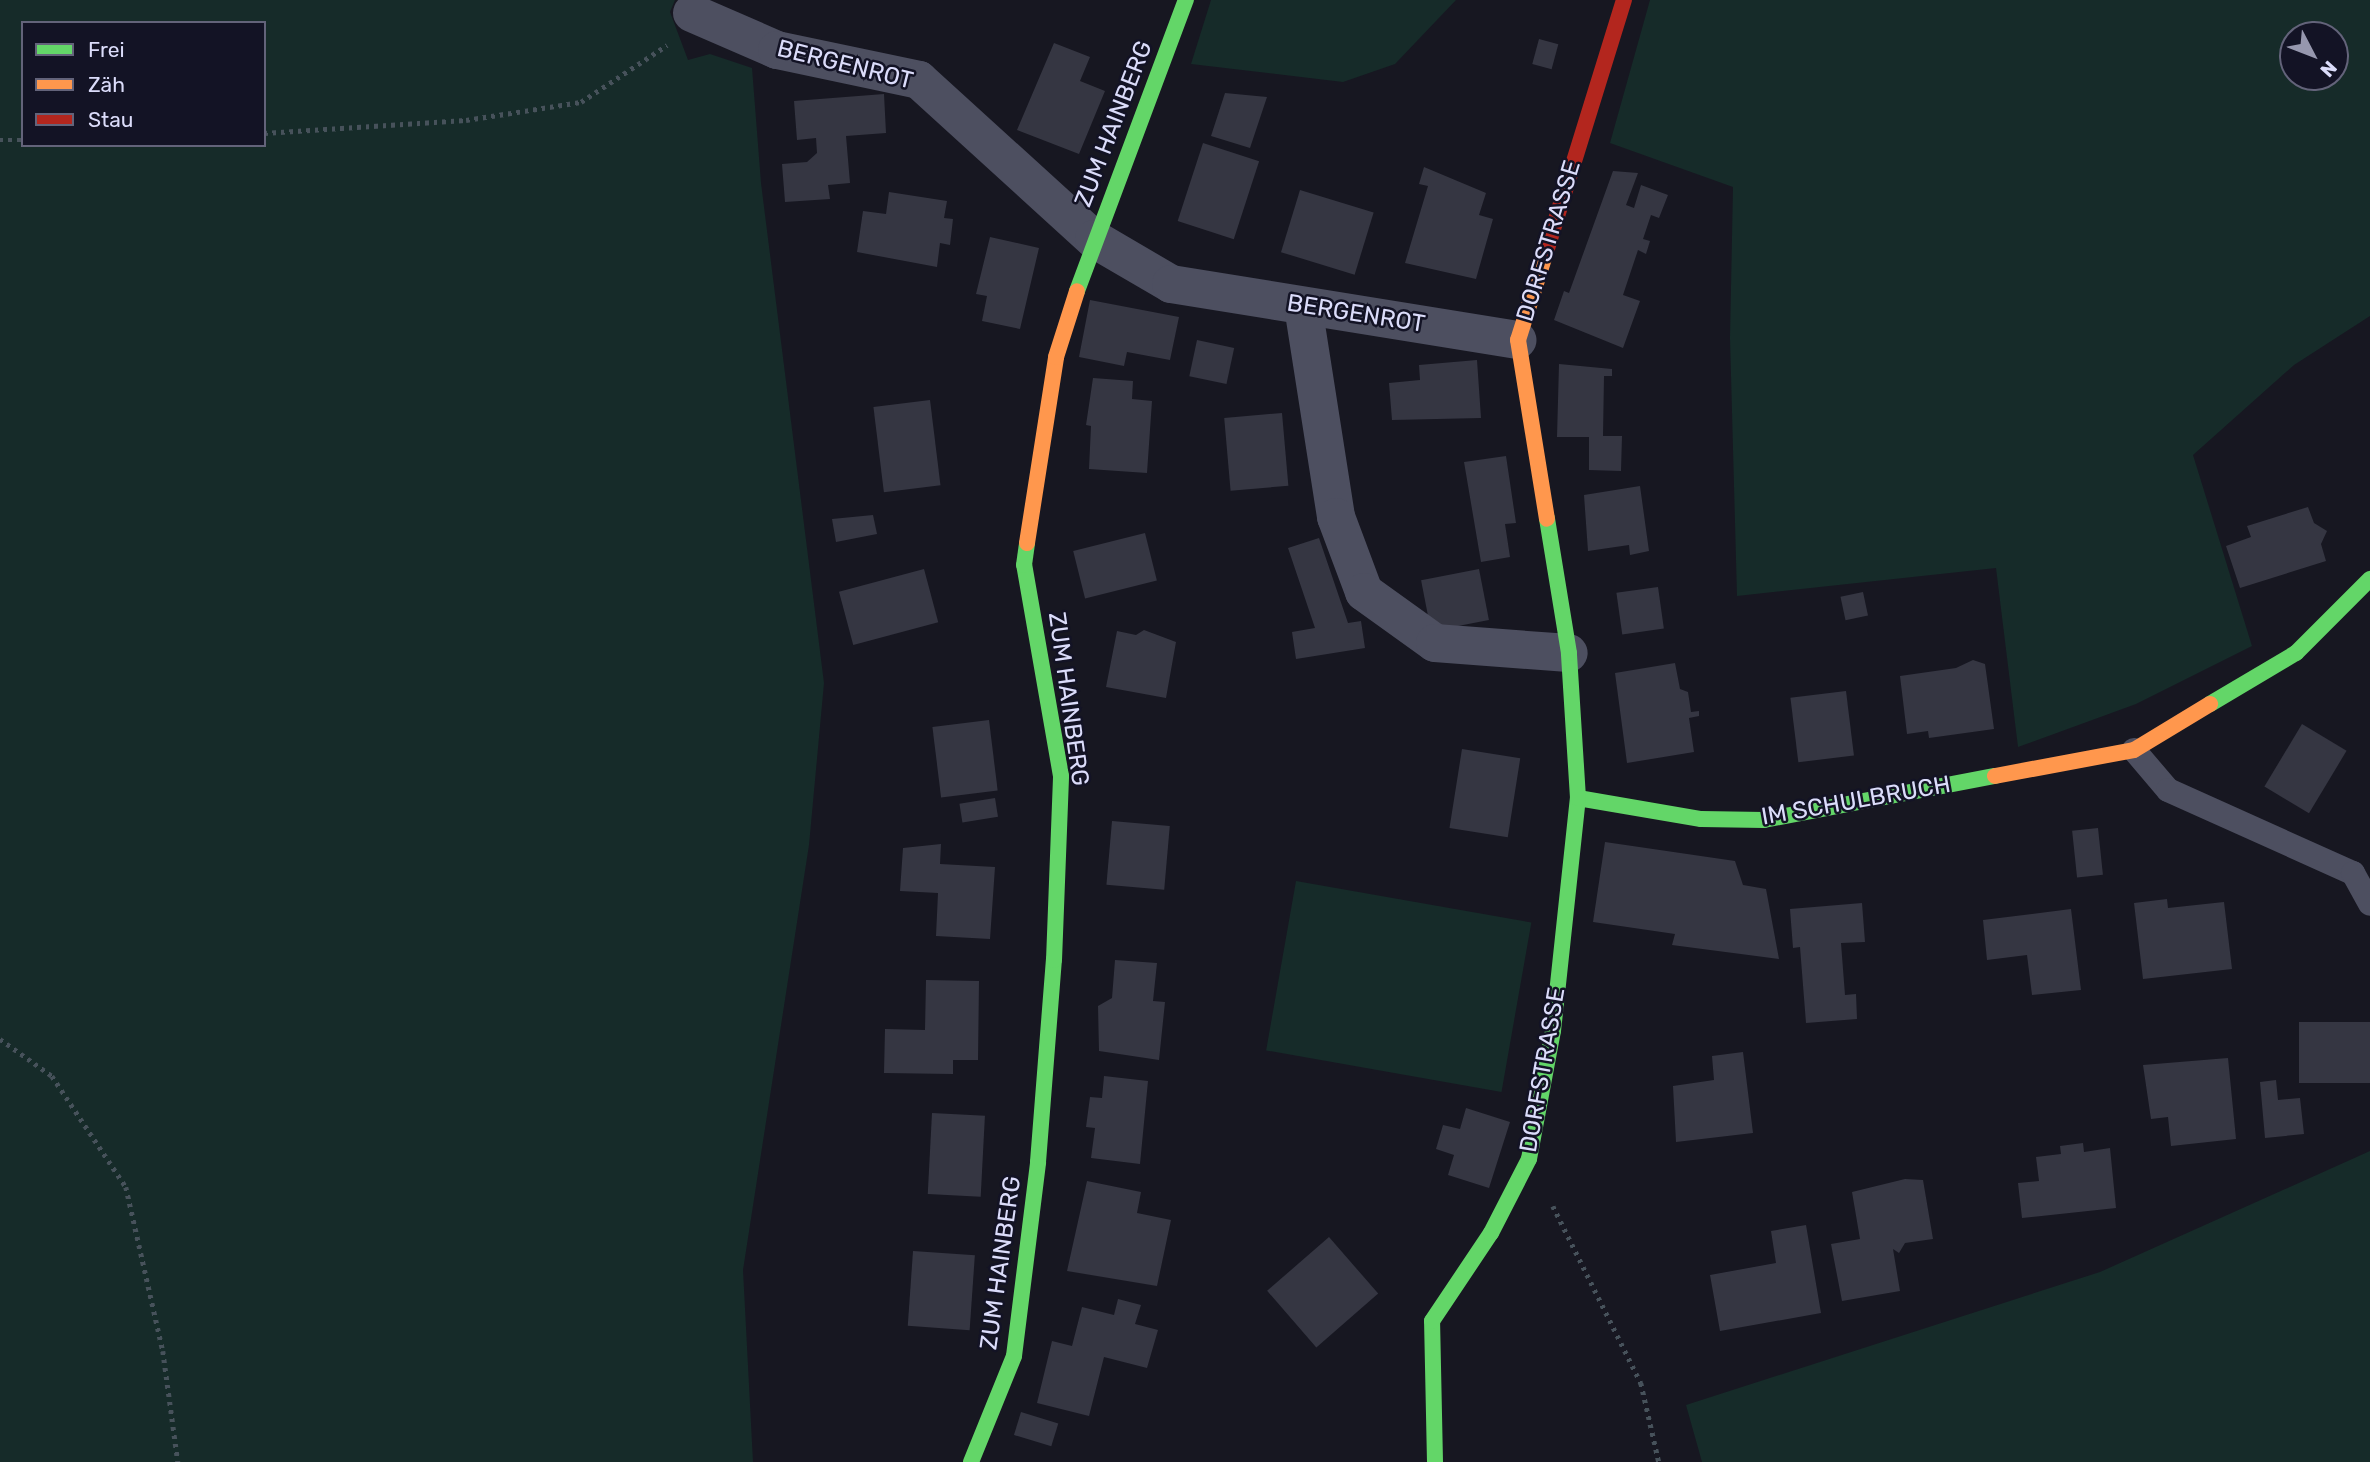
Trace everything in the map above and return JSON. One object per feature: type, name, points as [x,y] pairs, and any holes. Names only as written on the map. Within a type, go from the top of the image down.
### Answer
[{"type":"street","name":"ZUM HAINBERG","points":[[971,1462],[1014,1356],[1038,1162],[1061,776],[1024,565],[1056,357],[1094,239],[1186,0]]},
{"type":"street","name":"DORFSTRASSE","points":[[1435,1462],[1432,1321],[1491,1233],[1529,1159],[1553,1031],[1578,799],[1569,653],[1518,340],[1624,0]]},
{"type":"street","name":"BERGENROT","points":[[692,12],[777,50],[919,80],[1094,239],[1171,284],[1518,340]]},
{"type":"street","points":[[1303,306],[1336,517],[1364,592],[1435,643],[1569,653]]},
{"type":"street","name":"IM SCHULBRUCH","points":[[1578,799],[1701,819],[1764,820],[2134,750],[2296,653],[2370,579]]},
{"type":"lane","points":[[2134,750],[2168,790],[2353,873],[2370,904]]},
{"type":"path","points":[[266,132],[466,120],[581,102],[662,52],[692,12]]},
{"type":"path","points":[[0,140],[21,140]]},
{"type":"path","points":[[0,1039],[52,1076],[126,1187],[163,1351],[178,1462]]},
{"type":"path","points":[[1529,1159],[1641,1382],[1659,1462]]},
{"type":"green space","points":[[0,0],[675,0],[670,12],[688,60],[710,54],[752,68],[761,183],[824,683],[809,845],[743,1270],[753,1462],[0,1462]]},
{"type":"green space","points":[[1211,0],[1456,0],[1395,64],[1343,82],[1191,64]]},
{"type":"green space","points":[[1650,0],[2370,0],[2370,316],[2294,365],[2193,455],[2252,646],[2136,704],[2018,747],[1996,568],[1737,596],[1730,338],[1733,187],[1610,143]]},
{"type":"green space","points":[[1296,881],[1531,923],[1502,1092],[1266,1050]]},
{"type":"green space","points":[[2370,1151],[2370,1462],[1702,1462],[1686,1405],[2100,1272]]},
{"type":"building","points":[[1539,39],[1558,44],[1552,69],[1532,64]]},
{"type":"building","points":[[1054,43],[1090,57],[1080,81],[1105,91],[1079,154],[1017,130]]},
{"type":"building","points":[[1225,93],[1267,97],[1250,148],[1211,136]]},
{"type":"building","points":[[884,94],[886,133],[846,136],[850,183],[828,185],[830,199],[785,202],[782,164],[807,162],[817,153],[816,138],[797,140],[794,101]]},
{"type":"building","points":[[1203,143],[1259,161],[1234,239],[1178,221]]},
{"type":"building","points":[[1424,167],[1486,193],[1479,215],[1493,219],[1476,279],[1405,263],[1428,186],[1419,184]]},
{"type":"building","points":[[1613,171],[1638,173],[1626,205],[1634,208],[1641,185],[1668,195],[1659,218],[1651,215],[1643,239],[1650,241],[1646,254],[1638,250],[1623,295],[1640,301],[1623,348],[1554,320],[1564,291],[1569,293]]},
{"type":"building","points":[[1300,190],[1374,213],[1355,275],[1281,252]]},
{"type":"building","points":[[889,192],[947,201],[944,218],[953,219],[950,245],[940,243],[937,267],[857,252],[863,211],[886,214]]},
{"type":"building","points":[[990,237],[1039,248],[1020,329],[982,321],[987,296],[976,294]]},
{"type":"building","points":[[1090,300],[1179,317],[1170,360],[1127,352],[1124,366],[1079,357]]},
{"type":"building","points":[[1197,340],[1234,348],[1226,384],[1189,376]]},
{"type":"building","points":[[1477,360],[1481,418],[1392,420],[1389,383],[1420,380],[1419,365]]},
{"type":"building","points":[[1559,364],[1612,369],[1612,376],[1604,376],[1603,436],[1622,436],[1621,471],[1589,470],[1589,437],[1557,437]]},
{"type":"building","points":[[1093,378],[1133,381],[1132,399],[1152,401],[1147,473],[1089,469],[1091,426],[1086,425]]},
{"type":"building","points":[[930,400],[940,485],[884,492],[873,407]]},
{"type":"building","points":[[1282,413],[1288,486],[1231,491],[1224,418]]},
{"type":"building","points":[[1506,456],[1516,523],[1505,524],[1510,557],[1481,562],[1464,462]]},
{"type":"building","points":[[1640,486],[1649,551],[1630,555],[1629,545],[1588,551],[1584,495]]},
{"type":"building","points":[[2308,507],[2314,523],[2327,531],[2321,544],[2326,561],[2240,588],[2226,546],[2251,537],[2247,526]]},
{"type":"building","points":[[873,515],[877,534],[836,542],[832,519]]},
{"type":"building","points":[[1145,533],[1157,581],[1085,598],[1073,551]]},
{"type":"building","points":[[1319,538],[1348,623],[1361,621],[1365,648],[1296,659],[1292,632],[1315,628],[1288,548]]},
{"type":"building","points":[[924,569],[938,622],[853,645],[839,592]]},
{"type":"building","points":[[1479,569],[1489,620],[1431,631],[1421,580]]},
{"type":"building","points":[[1658,587],[1664,629],[1622,634],[1616,593]]},
{"type":"building","points":[[1863,592],[1868,615],[1845,620],[1841,597]]},
{"type":"building","points":[[1144,630],[1176,642],[1166,698],[1106,687],[1117,631],[1136,635]]},
{"type":"building","points":[[1973,660],[1985,664],[1994,729],[1929,738],[1928,731],[1907,734],[1900,676],[1956,668]]},
{"type":"building","points":[[1675,663],[1680,689],[1688,692],[1691,712],[1699,711],[1699,716],[1689,718],[1694,752],[1627,763],[1615,673]]},
{"type":"building","points":[[1846,691],[1854,756],[1798,762],[1790,698]]},
{"type":"building","points":[[989,720],[998,790],[941,797],[932,727]]},
{"type":"building","points":[[2302,724],[2347,751],[2309,813],[2264,787]]},
{"type":"building","points":[[1462,749],[1520,758],[1508,837],[1449,828]]},
{"type":"building","points":[[995,798],[998,817],[962,822],[959,804]]},
{"type":"building","points":[[1112,821],[1170,826],[1164,890],[1106,885]]},
{"type":"building","points":[[2098,828],[2103,875],[2077,877],[2072,831]]},
{"type":"building","points":[[1605,842],[1735,861],[1743,885],[1766,889],[1779,959],[1672,945],[1675,934],[1593,922]]},
{"type":"building","points":[[941,844],[940,864],[995,867],[990,939],[936,936],[938,893],[900,891],[903,848]]},
{"type":"building","points":[[2167,899],[2168,908],[2224,902],[2232,969],[2143,979],[2134,903]]},
{"type":"building","points":[[1862,903],[1865,942],[1841,943],[1845,995],[1856,994],[1857,1019],[1806,1023],[1800,947],[1793,948],[1790,909]]},
{"type":"building","points":[[2071,909],[2081,990],[2032,995],[2027,955],[1987,960],[1983,920]]},
{"type":"building","points":[[1115,960],[1157,963],[1153,1001],[1165,1002],[1159,1060],[1099,1051],[1098,1006],[1112,998]]},
{"type":"building","points":[[926,980],[979,981],[978,1060],[953,1060],[953,1074],[884,1073],[885,1029],[925,1030]]},
{"type":"building","points":[[2299,1022],[2370,1022],[2370,1083],[2299,1083]]},
{"type":"building","points":[[1743,1052],[1753,1133],[1676,1142],[1673,1086],[1714,1080],[1712,1056]]},
{"type":"building","points":[[2228,1058],[2236,1139],[2171,1146],[2168,1117],[2151,1119],[2143,1065]]},
{"type":"building","points":[[1104,1076],[1148,1081],[1140,1164],[1091,1158],[1095,1128],[1086,1127],[1090,1097],[1102,1098]]},
{"type":"building","points":[[2276,1080],[2278,1100],[2300,1098],[2304,1134],[2265,1138],[2260,1082]]},
{"type":"building","points":[[1466,1108],[1510,1122],[1489,1188],[1448,1175],[1454,1155],[1436,1149],[1443,1125],[1460,1129]]},
{"type":"building","points":[[932,1113],[985,1116],[981,1197],[928,1194]]},
{"type":"building","points":[[2083,1143],[2084,1152],[2110,1148],[2116,1208],[2022,1218],[2018,1183],[2039,1181],[2036,1157],[2061,1154],[2060,1146]]},
{"type":"building","points":[[1905,1179],[1923,1180],[1933,1239],[1905,1243],[1899,1253],[1893,1249],[1900,1291],[1842,1301],[1831,1244],[1860,1239],[1852,1192]]},
{"type":"building","points":[[1087,1181],[1141,1192],[1137,1213],[1171,1220],[1157,1286],[1067,1271]]},
{"type":"building","points":[[1806,1225],[1821,1313],[1720,1331],[1710,1275],[1776,1263],[1771,1231]]},
{"type":"building","points":[[1329,1237],[1378,1294],[1316,1347],[1267,1291]]},
{"type":"building","points":[[913,1251],[975,1255],[970,1330],[908,1326]]},
{"type":"building","points":[[1118,1299],[1141,1305],[1135,1324],[1158,1330],[1147,1368],[1104,1357],[1089,1416],[1037,1403],[1052,1341],[1072,1346],[1082,1307],[1114,1315]]},
{"type":"building","points":[[1021,1412],[1058,1423],[1051,1446],[1014,1435]]},
{"type":"traffic: fast","points":[[1077,291],[1186,0]]},
{"type":"traffic: fast","points":[[1435,1462],[1432,1321],[1491,1233],[1529,1159],[1553,1031],[1578,798],[1569,653],[1547,519]]},
{"type":"traffic: fast","points":[[971,1462],[1014,1356],[1038,1162],[1054,960],[1061,776],[1024,565],[1027,543]]},
{"type":"traffic: fast","points":[[2210,704],[2296,653],[2370,579]]},
{"type":"traffic: fast","points":[[1578,798],[1701,819],[1764,820],[1995,776]]},
{"type":"traffic: slow","points":[[1545,255],[1518,340],[1547,519]]},
{"type":"traffic: slow","points":[[1027,543],[1056,357],[1077,291]]},
{"type":"traffic: slow","points":[[1995,776],[2134,750],[2210,704]]},
{"type":"traffic: jam","points":[[1545,255],[1624,0]]}]
